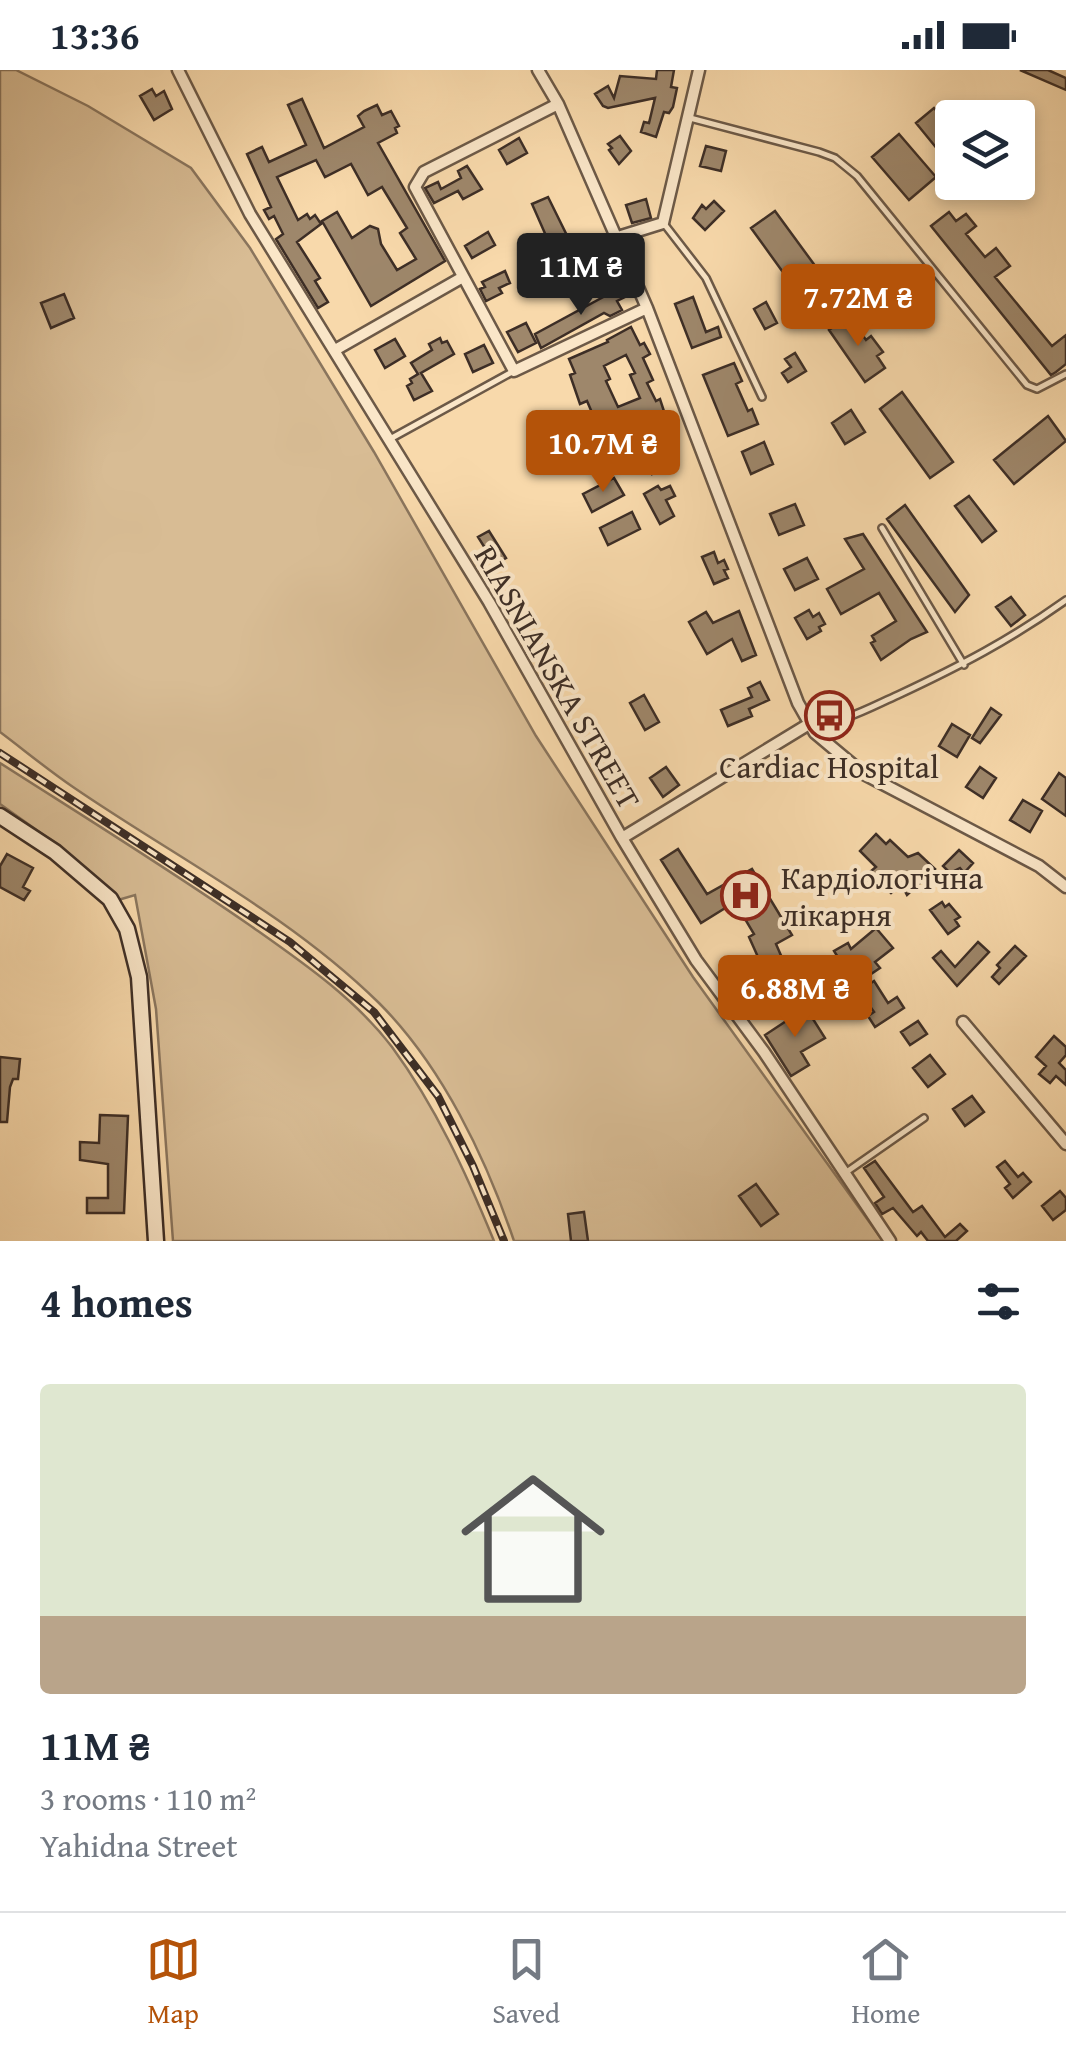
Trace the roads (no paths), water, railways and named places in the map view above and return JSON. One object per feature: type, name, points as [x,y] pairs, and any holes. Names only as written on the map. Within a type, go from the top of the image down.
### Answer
[{"type":"main road","points":[[0,816],[55,852],[110,899],[127,929],[139,977],[156,1241]]},
{"type":"street","name":"RIASNIANSKA STREET","points":[[178,70],[250,214],[489,602],[696,960],[764,1052],[890,1241]]},
{"type":"street","points":[[538,70],[558,104],[648,308],[809,724],[864,774],[1039,866],[1066,887]]},
{"type":"street","points":[[618,237],[663,222],[698,70]]},
{"type":"street","points":[[558,104],[424,172],[414,187],[514,370],[648,308]]},
{"type":"street","points":[[335,350],[463,277]]},
{"type":"street","points":[[622,838],[809,724]]},
{"type":"street","points":[[963,1022],[1066,1144]]},
{"type":"lane","points":[[688,118],[834,158],[858,176],[1027,385],[1037,389],[1066,374]]},
{"type":"lane","points":[[663,222],[706,278],[762,397]]},
{"type":"lane","points":[[390,440],[514,370]]},
{"type":"lane","points":[[882,528],[964,665]]},
{"type":"lane","points":[[809,724],[838,722],[964,665],[1010,640],[1066,600]]},
{"type":"lane","points":[[845,1173],[924,1118]]},
{"type":"railway","points":[[0,753],[290,942],[374,1012],[438,1096],[504,1241]]},
{"type":"place","name":"Cardiac Hospital","points":[[829,716]]},
{"type":"place","name":"Кардіологічна лікарня","points":[[746,895]]}]
